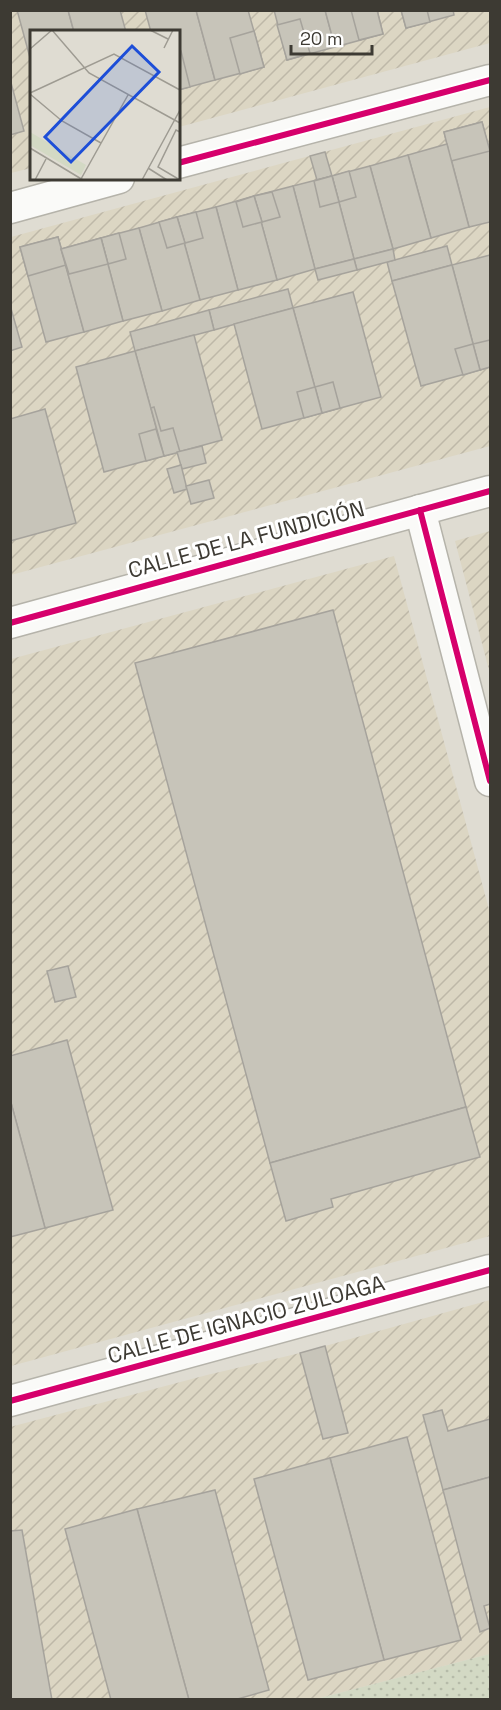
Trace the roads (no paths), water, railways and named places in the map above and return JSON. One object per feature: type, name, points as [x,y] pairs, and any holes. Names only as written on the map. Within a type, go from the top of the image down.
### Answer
[{"type":"street","points":[[180,162],[490,80]]},
{"type":"street","points":[[10,208],[113,180]]},
{"type":"street","name":"CALLE DE LA FUNDICIÓN","points":[[10,623],[490,491]]},
{"type":"street","points":[[420,510],[490,781]]},
{"type":"street","name":"CALLE DE IGNACIO ZULOAGA","points":[[10,1401],[490,1270]]}]
